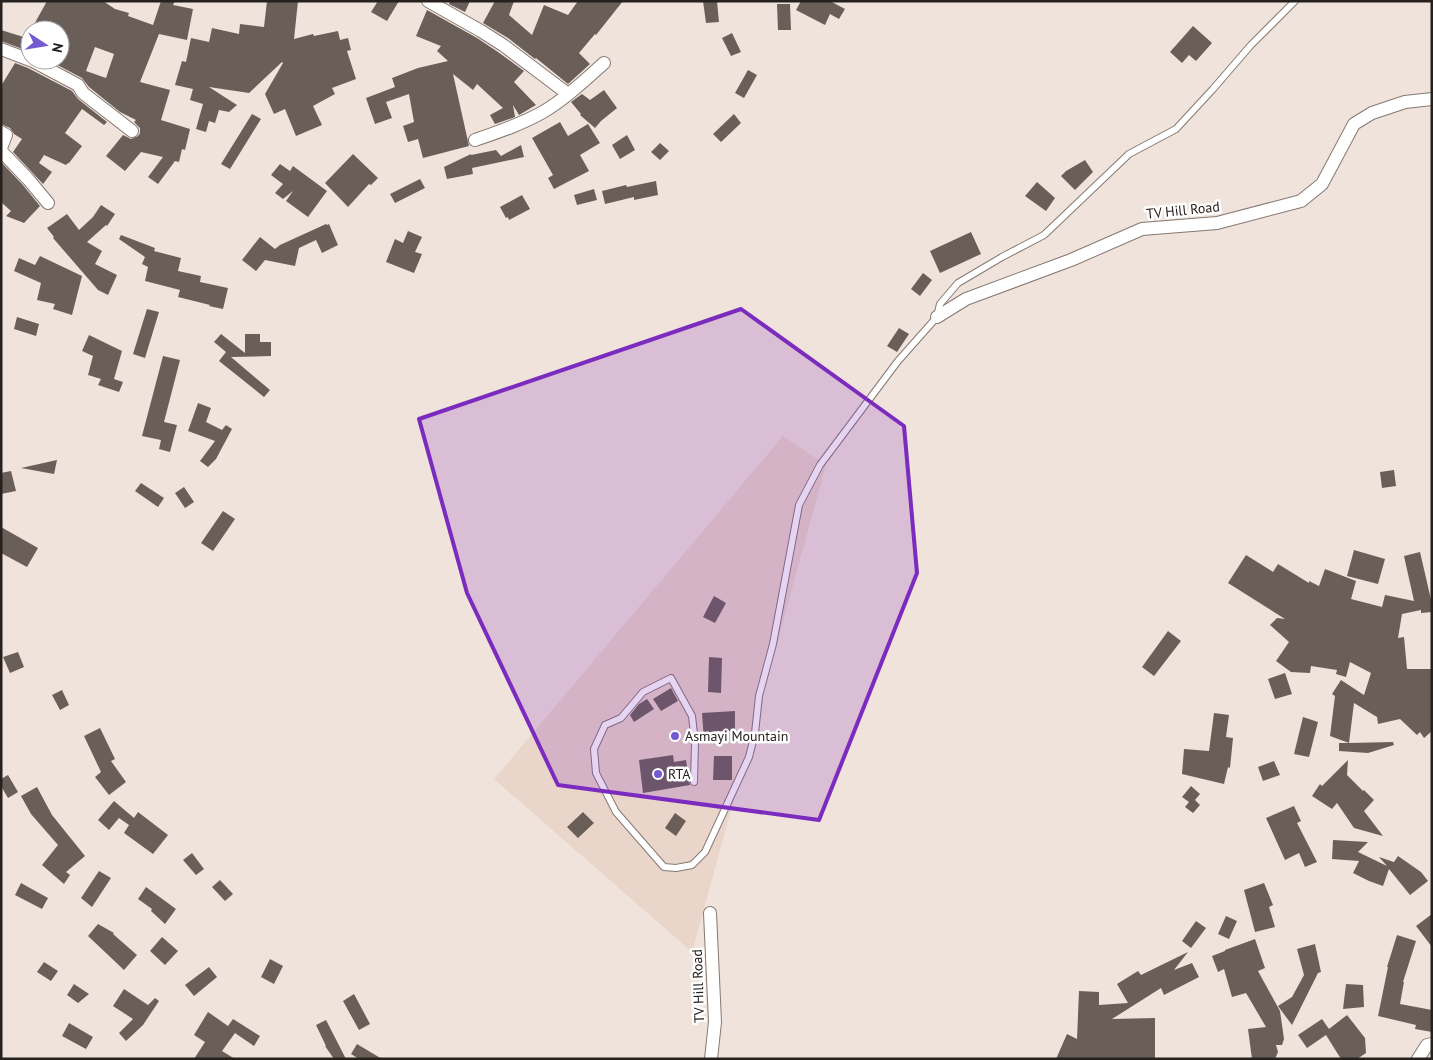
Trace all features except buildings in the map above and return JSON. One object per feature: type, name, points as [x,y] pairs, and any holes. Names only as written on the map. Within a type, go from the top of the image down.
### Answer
[{"type":"street","points":[[428,1],[503,44],[568,94]]},
{"type":"street","points":[[1,49],[20,56]]},
{"type":"street","points":[[475,140],[543,112],[578,86],[604,63]]},
{"type":"street","points":[[49,70],[78,85],[83,93],[132,131]]},
{"type":"street","name":"TV Hill Road","points":[[937,317],[966,299],[1071,260],[1142,229],[1217,223],[1301,201],[1322,184],[1354,124],[1372,113],[1404,102],[1432,98]]},
{"type":"street","points":[[1,132],[6,135],[1,149],[48,203]]},
{"type":"street","name":"TV Hill Road","points":[[710,913],[715,1022],[711,1059]]},
{"type":"street","points":[[1418,1059],[1427,1045],[1432,1044]]},
{"type":"lane","points":[[694,782],[695,743],[692,716],[671,678],[643,692],[621,718],[606,725],[594,749],[596,773],[616,812],[664,867],[676,868],[692,865],[705,852],[749,757],[756,733],[759,696],[774,644],[799,505],[820,465],[898,361],[937,317],[940,304],[958,282],[1002,256],[1044,235],[1129,154],[1176,129],[1251,45],[1295,1]]},
{"type":"highlighted area","points":[[741,309],[904,426],[917,573],[819,820],[558,785],[467,593],[419,419]]},
{"type":"shaded area","points":[[783,436],[826,465],[692,952],[494,779]]},
{"type":"place","name":"Asmayi Mountain","points":[[675,736]]},
{"type":"place","name":"RTA","points":[[658,774]]}]
